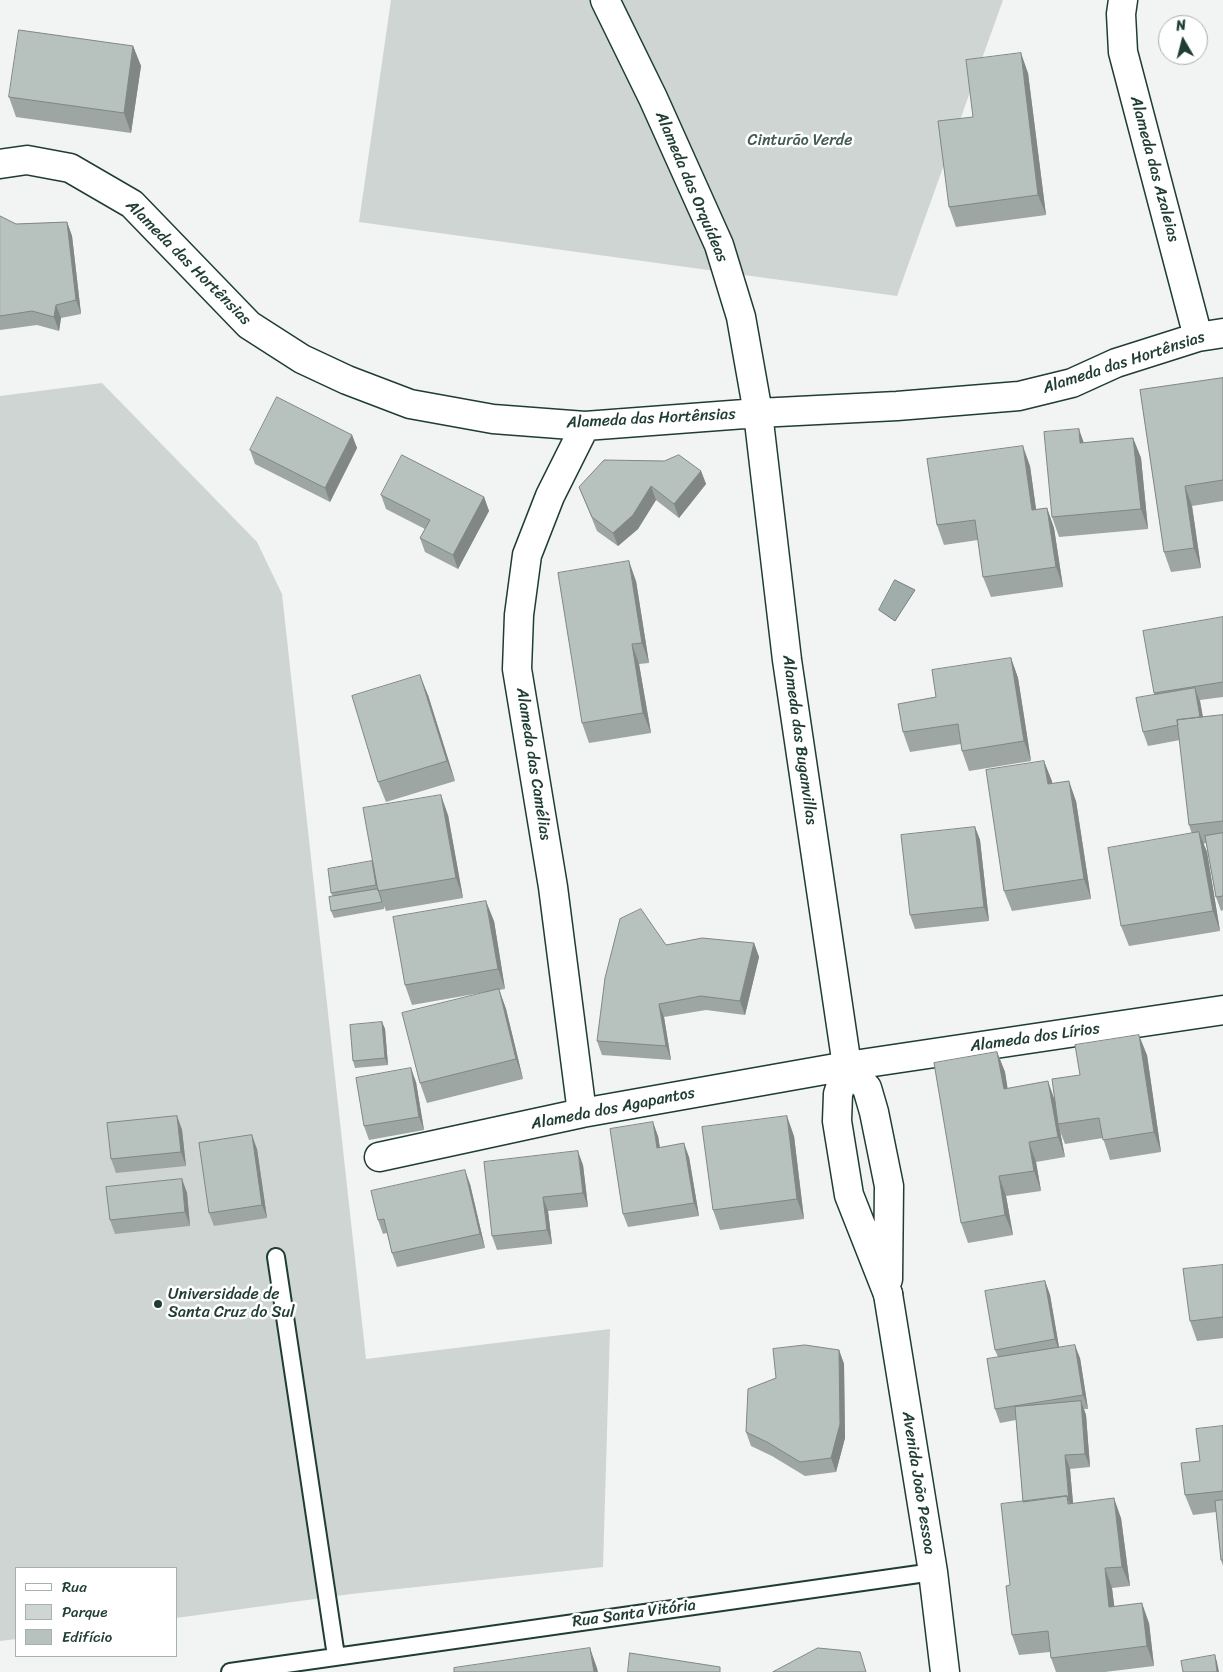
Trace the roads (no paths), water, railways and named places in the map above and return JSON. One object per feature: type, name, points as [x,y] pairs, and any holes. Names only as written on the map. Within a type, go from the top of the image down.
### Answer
[{"type":"street","name":"Alameda das Orquídeas","points":[[605,0],[653,98],[719,245],[741,317],[758,413]]},
{"type":"street","name":"Alameda das Azaleias","points":[[1123,0],[1121,14],[1123,52],[1210,335]]},
{"type":"street","name":"Alameda das Hortênsias","points":[[0,164],[27,160],[70,168],[132,204],[249,325],[302,359],[347,380],[410,404],[493,419],[585,426],[758,413],[897,406],[1019,396],[1072,383],[1116,363],[1210,335]]},
{"type":"street","name":"Alameda das Buganvillas","points":[[758,413],[788,660],[847,1066],[838,1094],[837,1121],[849,1195],[888,1294]]},
{"type":"street","name":"Alameda das Camélias","points":[[582,1113],[553,887],[517,669],[519,615],[527,555],[550,496],[585,426]]},
{"type":"street","name":"Alameda dos Lírios","points":[[847,1066],[1223,1010]]},
{"type":"street","name":"Alameda dos Agapantos","points":[[379,1157],[582,1113],[847,1066]]},
{"type":"street","points":[[847,1066],[867,1088],[874,1112],[889,1186],[888,1294]]},
{"type":"street","name":"Avenida João Pessoa","points":[[888,1294],[933,1572],[945,1672]]},
{"type":"lane","points":[[276,1257],[336,1656]]},
{"type":"lane","name":"Rua Santa Vitória","points":[[230,1672],[933,1572]]},
{"type":"place","name":"Universidade de Santa Cruz do Sul","points":[[158,1304]]},
{"type":"park label","name":"Cinturão Verde","points":[[800,141]]}]
